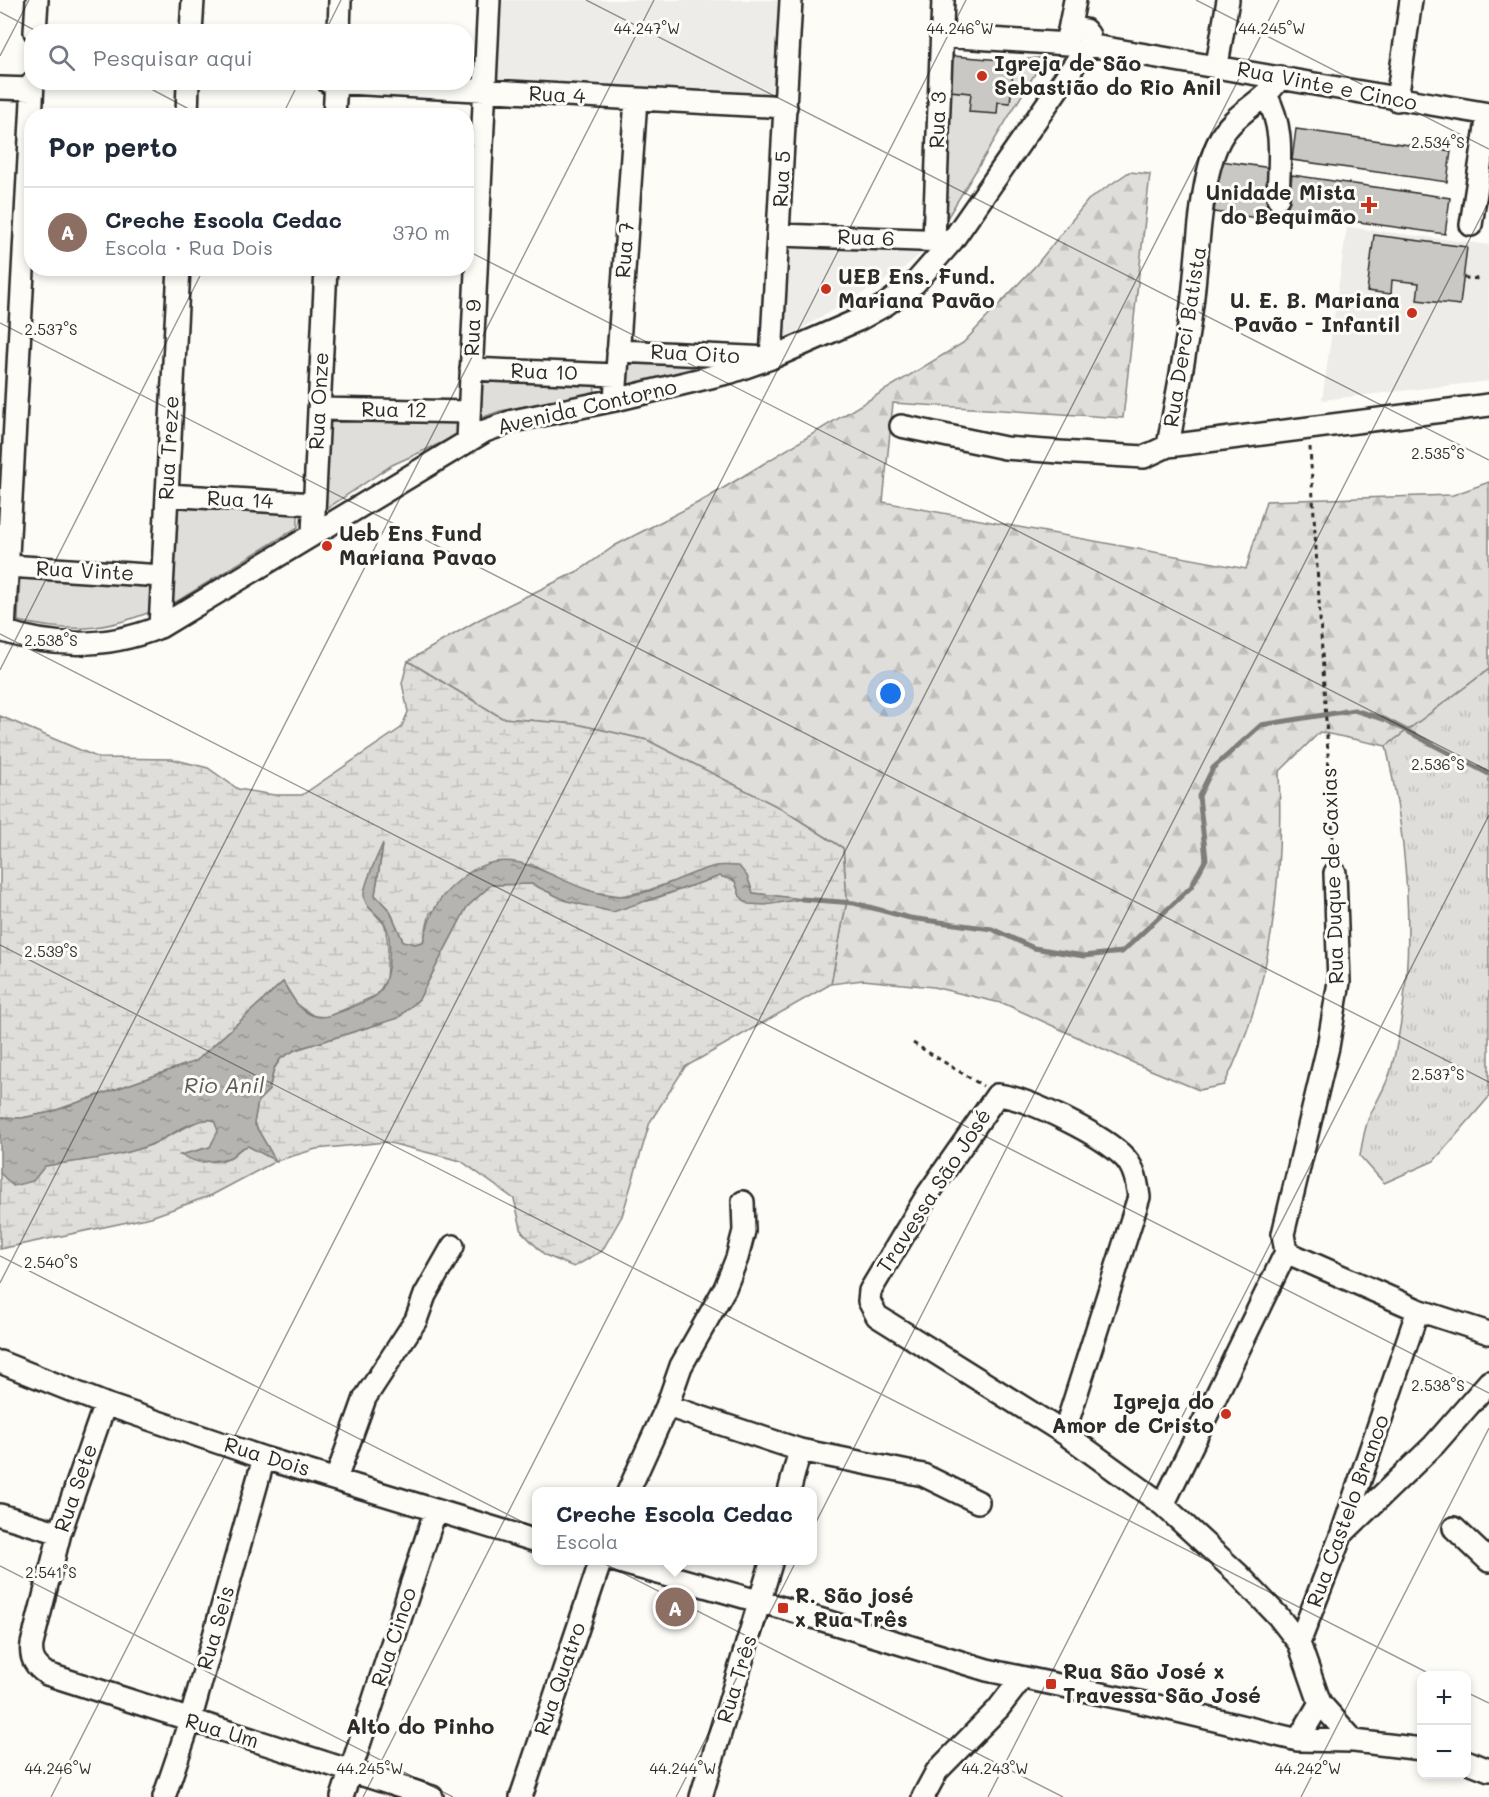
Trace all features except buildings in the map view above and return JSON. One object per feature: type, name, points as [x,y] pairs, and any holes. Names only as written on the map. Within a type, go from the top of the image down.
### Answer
[{"type":"street","points":[[36,24],[37,0]]},
{"type":"street","points":[[192,24],[193,0]]},
{"type":"street","points":[[339,24],[340,0]]},
{"type":"street","name":"Rua 9","points":[[468,440],[489,0]]},
{"type":"street","name":"Rua 5","points":[[771,358],[780,235],[791,0]]},
{"type":"street","name":"Rua 3","points":[[943,0],[941,36],[943,241]]},
{"type":"street","name":"Avenida Contorno","points":[[2,630],[39,639],[85,644],[123,640],[160,627],[468,440],[513,422],[695,382],[771,358],[858,320],[885,305],[915,283],[943,241],[1047,104],[1079,41],[1075,0]]},
{"type":"street","points":[[941,36],[1079,41],[1086,0]]},
{"type":"street","points":[[1217,65],[1228,0]]},
{"type":"street","points":[[1397,100],[1411,0]]},
{"type":"street","name":"Rua Vinte e Cinco","points":[[1079,41],[1397,100],[1488,114]]},
{"type":"street","name":"Rua Derci Batista","points":[[1280,77],[1266,94],[1230,124],[1221,138],[1208,171],[1192,308],[1168,446],[1489,405]]},
{"type":"street","points":[[0,88],[24,86]]},
{"type":"street","points":[[31,108],[32,90]]},
{"type":"street","points":[[187,108],[188,90]]},
{"type":"street","points":[[334,108],[336,90]]},
{"type":"street","name":"Rua 4","points":[[451,90],[786,107]]},
{"type":"street","points":[[1266,94],[1276,113],[1280,135],[1278,198]]},
{"type":"street","name":"Rua 7","points":[[615,400],[636,99]]},
{"type":"street","points":[[1471,225],[1488,114]]},
{"type":"street","name":"Rua 6","points":[[780,235],[943,241]]},
{"type":"street","points":[[2,630],[8,566],[6,495],[24,249]]},
{"type":"street","name":"Rua Treze","points":[[160,627],[178,276]]},
{"type":"street","name":"Rua Onze","points":[[313,533],[326,276]]},
{"type":"street","name":"Rua Oito","points":[[618,351],[771,358]]},
{"type":"street","name":"Rua 10","points":[[471,369],[616,375]]},
{"type":"street","name":"Rua 12","points":[[319,409],[469,412]]},
{"type":"street","points":[[901,426],[1005,448],[1144,457],[1168,446]]},
{"type":"street","name":"Rua 14","points":[[166,495],[314,504]]},
{"type":"street","name":"Rua Vinte","points":[[8,566],[162,576]]},
{"type":"street","name":"Rua Duque de Caxias","points":[[1163,1505],[1286,1252],[1283,1234],[1328,1047],[1339,982],[1335,873]]},
{"type":"street","name":"Travessa São José","points":[[1064,1432],[1139,1197],[1136,1176],[1126,1159],[1111,1147],[1026,1101],[997,1095],[928,1194],[870,1291],[869,1301],[877,1316],[1064,1432],[1163,1505],[1238,1574],[1299,1643],[1320,1702],[1354,1741]]},
{"type":"street","points":[[630,1487],[667,1406],[681,1366],[725,1288],[737,1258],[744,1231],[742,1203]]},
{"type":"street","points":[[336,1479],[364,1398],[416,1320],[424,1295],[453,1246]]},
{"type":"street","points":[[1286,1252],[1418,1310],[1489,1334]]},
{"type":"street","name":"Rua Castelo Branco","points":[[1299,1643],[1342,1533],[1418,1310]]},
{"type":"street","name":"Rua Dois","points":[[0,1362],[105,1404],[264,1458],[435,1512],[532,1540]]},
{"type":"street","points":[[1342,1533],[1434,1445],[1489,1382]]},
{"type":"street","name":"Rua Sete","points":[[32,1644],[60,1533],[105,1404]]},
{"type":"street","points":[[667,1406],[800,1450],[923,1475],[978,1502]]},
{"type":"street","points":[[790,1487],[800,1450]]},
{"type":"street","name":"Rua Seis","points":[[164,1797],[190,1721],[264,1458]]},
{"type":"street","name":"Rua Cinco","points":[[342,1797],[435,1512]]},
{"type":"street","points":[[0,1515],[60,1533]]},
{"type":"street","points":[[1454,1528],[1489,1562]]},
{"type":"street","name":"Rua Quatro","points":[[521,1797],[599,1565]]},
{"type":"street","points":[[630,1565],[762,1601],[1022,1678],[1149,1704],[1298,1740],[1354,1741],[1417,1748]]},
{"type":"street","name":"Rua Três","points":[[701,1797],[762,1601],[771,1565]]},
{"type":"street","name":"Rua Um","points":[[32,1644],[30,1654],[37,1666],[47,1674],[432,1797]]},
{"type":"street","points":[[923,1797],[937,1771],[998,1709],[1022,1678]]},
{"type":"street","points":[[1298,1740],[1320,1702]]},
{"type":"street","points":[[1471,1763],[1489,1770]]},
{"type":"path","points":[[1464,278],[1482,279]]},
{"type":"path","name":"Rua Duque de Caxias","points":[[1308,428],[1332,790],[1335,873]]},
{"type":"path","points":[[913,1043],[997,1095]]},
{"type":"shaded area","points":[[498,0],[780,0],[777,96],[494,83]]},
{"type":"shaded area","name":"U. E. B. Mariana Pavão - Infantil","points":[[1347,227],[1489,245],[1489,381],[1322,400]]},
{"type":"shaded area","name":"UEB Ens. Fund. Mariana Pavão","points":[[789,242],[926,249],[899,272],[780,341]]},
{"type":"green space","points":[[1045,57],[941,228],[950,91],[971,93],[970,112],[998,102],[1010,103],[1014,61]]},
{"type":"green space","points":[[1129,172],[1150,174],[1123,418],[893,403],[883,502],[1246,569],[1266,501],[1453,495],[1489,482],[1489,669],[1386,746],[1320,732],[1279,772],[1279,853],[1276,893],[1264,971],[1241,1048],[1224,1085],[1199,1090],[1005,1004],[933,987],[863,980],[831,984],[847,900],[843,848],[780,808],[647,740],[576,724],[502,718],[408,661],[480,619],[580,570],[616,545],[707,498],[963,343],[1037,264],[1088,200]]},
{"type":"green space","points":[[625,358],[723,361],[624,389]]},
{"type":"green space","points":[[481,376],[594,382],[595,393],[500,411],[481,418]]},
{"type":"green space","points":[[327,418],[461,421],[461,434],[392,465],[326,509]]},
{"type":"green space","points":[[176,508],[298,512],[298,527],[171,605]]},
{"type":"green space","points":[[20,575],[153,584],[153,611],[118,623],[87,628],[55,627],[18,621]]},
{"type":"green space","points":[[408,661],[502,718],[576,724],[647,740],[780,808],[843,848],[847,900],[831,984],[685,1067],[650,1122],[622,1216],[602,1251],[574,1267],[545,1255],[522,1232],[514,1199],[461,1161],[386,1142],[316,1149],[276,1161],[212,1195],[151,1217],[0,1249],[0,1173],[102,1157],[151,1145],[202,1119],[214,1120],[219,1131],[210,1147],[181,1155],[204,1161],[217,1161],[228,1159],[248,1146],[275,1160],[254,1123],[258,1101],[269,1090],[274,1069],[281,1058],[295,1050],[398,1018],[419,999],[467,907],[491,885],[532,884],[567,901],[648,901],[720,876],[735,881],[740,896],[799,899],[753,893],[747,876],[717,866],[649,890],[621,896],[593,892],[563,882],[531,864],[430,913],[423,942],[415,944],[403,941],[390,911],[375,895],[383,846],[368,906],[385,925],[388,946],[386,980],[377,995],[327,1017],[314,1016],[298,1006],[283,982],[196,1061],[51,1112],[22,1118],[0,1117],[0,716],[99,758],[172,759],[208,768],[238,789],[274,795],[302,795],[401,728],[408,712],[402,683]]},
{"type":"green space","points":[[1489,669],[1489,1097],[1434,1161],[1384,1183],[1360,1156],[1368,1120],[1388,1080],[1392,1066],[1400,1027],[1408,946],[1405,865],[1386,746]]},
{"type":"water","name":"Rio Anil","points":[[383,843],[375,895],[390,911],[403,941],[415,944],[423,942],[436,906],[453,885],[482,866],[502,861],[521,863],[599,893],[620,896],[644,892],[704,869],[716,866],[739,866],[747,876],[753,893],[802,899],[765,905],[748,904],[740,896],[735,881],[720,876],[613,912],[567,901],[532,884],[491,885],[467,907],[419,999],[398,1018],[295,1050],[281,1058],[274,1068],[269,1090],[258,1101],[254,1123],[276,1161],[248,1146],[230,1157],[216,1160],[199,1162],[180,1155],[210,1147],[218,1131],[214,1120],[207,1120],[193,1123],[146,1147],[132,1151],[103,1158],[45,1166],[33,1181],[13,1186],[0,1173],[0,1117],[22,1118],[51,1112],[196,1061],[283,982],[303,1009],[314,1016],[321,1017],[350,1008],[377,995],[387,972],[389,940],[385,924],[366,904],[364,895],[369,876]]},
{"type":"waterway","points":[[802,899],[854,903],[910,918],[992,929],[1034,948],[1084,956],[1122,952],[1191,887],[1206,859],[1199,796],[1213,768],[1261,725],[1354,710],[1386,720],[1489,774]]},
{"type":"place","name":"Igreja de São Sebastião do Rio Anil","points":[[982,76]]},
{"type":"place","name":"Unidade Mista do Bequimão","points":[[1369,205]]},
{"type":"place","name":"UEB Ens. Fund. Mariana Pavão","points":[[826,289]]},
{"type":"place","name":"U. E. B. Mariana Pavão - Infantil","points":[[1412,313]]},
{"type":"place","name":"Ueb Ens Fund Mariana Pavao","points":[[327,546]]},
{"type":"place","name":"Igreja do Amor de Cristo","points":[[1226,1414]]},
{"type":"place","name":"Creche Escola Cedac","points":[[675,1607]]},
{"type":"place","name":"R. São josé x Rua Três","points":[[783,1608]]},
{"type":"place","name":"Rua São José x Travessa São José","points":[[1051,1684]]},
{"type":"district","name":"Alto do Pinho","points":[[420,1726]]}]
